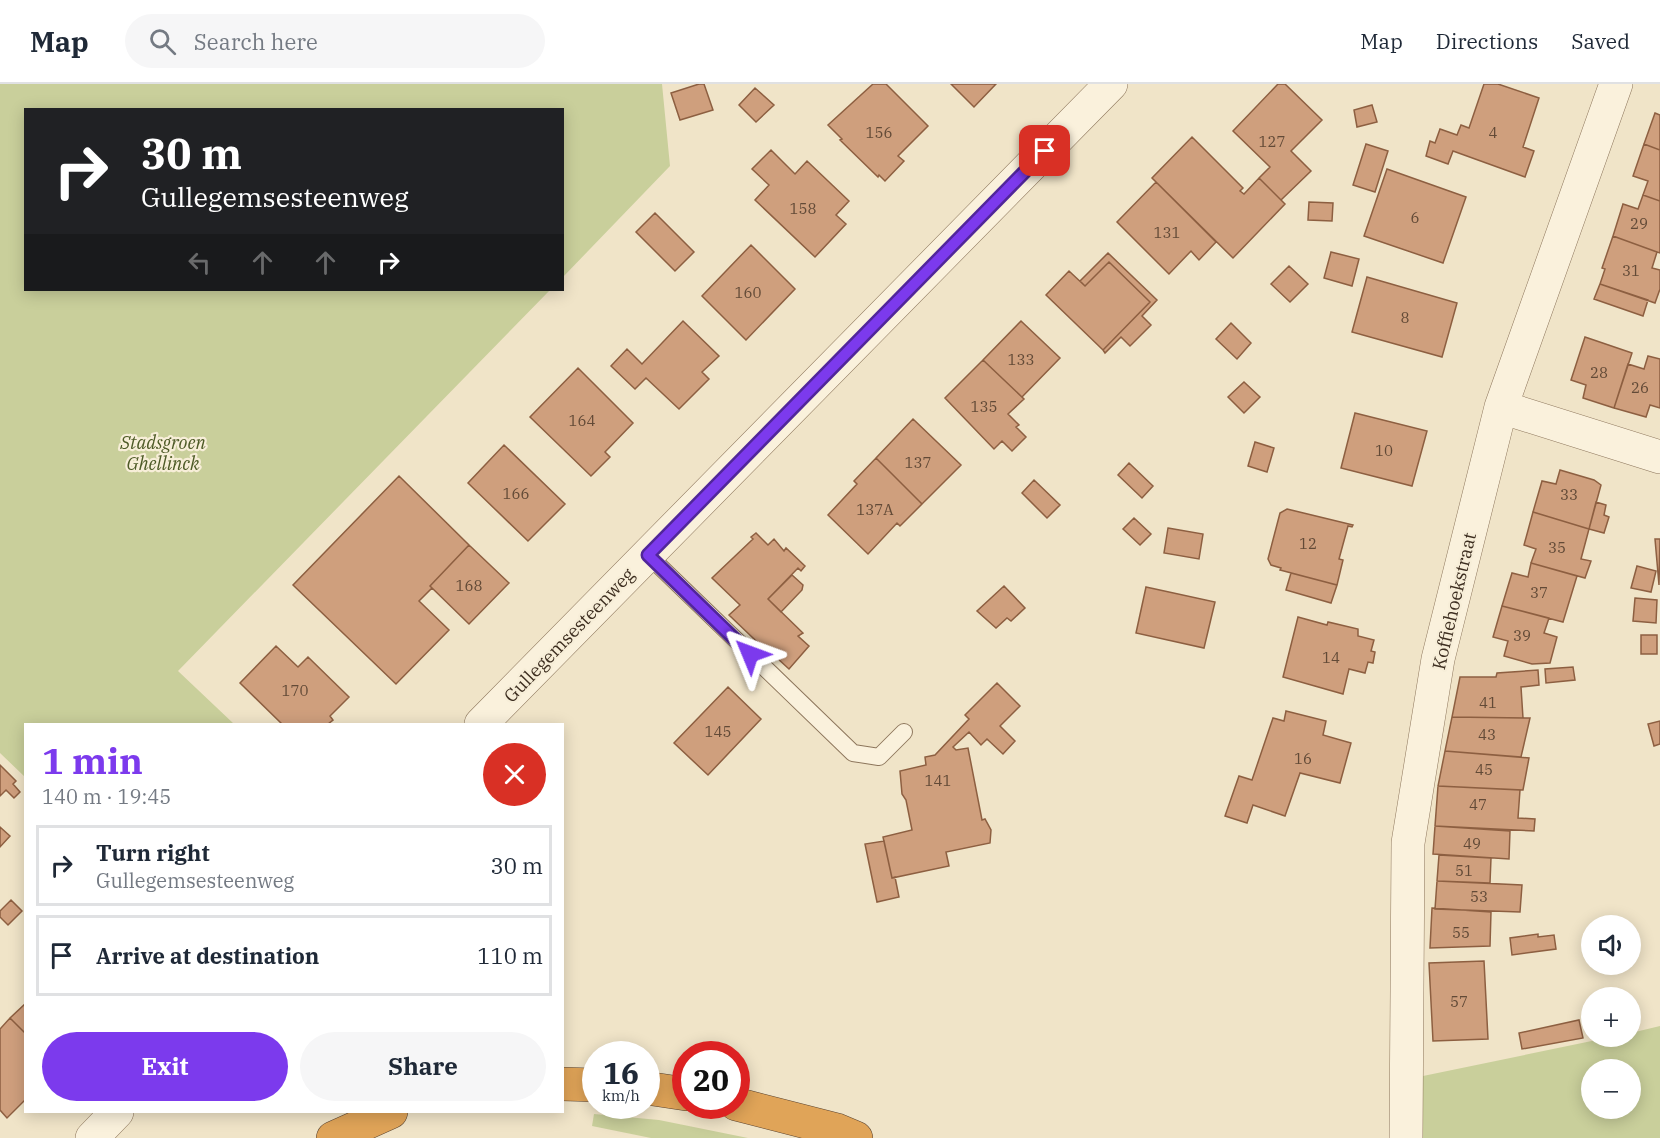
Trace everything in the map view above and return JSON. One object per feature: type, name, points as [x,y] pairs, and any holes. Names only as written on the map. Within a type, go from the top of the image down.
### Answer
[{"type":"highway","points":[[564,1084],[582,1085]]},
{"type":"highway","points":[[750,1108],[856,1138]]},
{"type":"highway","points":[[333,1138],[389,1113]]},
{"type":"street","name":"Gullegemsesteenweg","points":[[482,723],[1111,84]]},
{"type":"street","name":"Koffiehoekstraat","points":[[1406,1138],[1407,843],[1438,659],[1501,407],[1616,84]]},
{"type":"street","points":[[1501,407],[1660,457]]},
{"type":"street","points":[[92,1138],[116,1113]]},
{"type":"lane","points":[[648,555],[853,753],[879,758],[904,732]]},
{"type":"green space","name":"Stadsgroen Ghellinck","points":[[0,84],[662,84],[670,166],[564,276],[564,108],[24,108],[24,291],[549,291],[178,671],[233,723],[24,723],[24,776],[0,753]]},
{"type":"green space","points":[[1660,1026],[1660,1138],[1422,1138],[1423,1076],[1581,1043],[1581,1047],[1641,1047],[1641,1031]]},
{"type":"green space","points":[[593,1119],[648,1119],[748,1138],[651,1138],[592,1126]]},
{"type":"building","points":[[704,84],[713,110],[680,120],[671,93]]},
{"type":"building","points":[[873,84],[886,84],[928,126],[898,156],[904,161],[885,181],[840,140],[842,139],[828,125]]},
{"type":"building","points":[[951,84],[996,84],[974,107]]},
{"type":"building","points":[[1278,84],[1285,84],[1322,120],[1291,151],[1311,171],[1281,200],[1259,178],[1270,167],[1233,131]]},
{"type":"building","points":[[1484,84],[1498,84],[1539,98],[1523,147],[1534,151],[1525,177],[1453,151],[1448,164],[1426,156],[1430,141],[1435,143],[1440,129],[1457,135],[1461,125],[1469,128]]},
{"type":"building","points":[[755,88],[774,105],[756,122],[739,105]]},
{"type":"building","points":[[1372,105],[1377,122],[1357,127],[1354,110]]},
{"type":"building","points":[[1655,113],[1660,115],[1660,150],[1644,144]]},
{"type":"building","points":[[1192,137],[1243,188],[1240,191],[1244,194],[1259,178],[1285,204],[1233,258],[1152,178]]},
{"type":"building","points":[[1366,144],[1388,151],[1375,192],[1353,185]]},
{"type":"building","points":[[1644,144],[1660,150],[1660,201],[1643,195],[1648,181],[1633,176]]},
{"type":"building","points":[[771,150],[795,174],[807,161],[849,201],[836,215],[846,224],[815,257],[755,200],[769,185],[752,169]]},
{"type":"building","points":[[1387,169],[1466,197],[1443,263],[1364,236]]},
{"type":"building","points":[[1156,182],[1216,242],[1199,260],[1191,251],[1169,274],[1117,222]]},
{"type":"building","points":[[1643,195],[1660,201],[1660,253],[1613,236],[1623,204],[1638,209]]},
{"type":"building","points":[[1309,202],[1333,203],[1332,221],[1308,220]]},
{"type":"building","points":[[655,213],[694,252],[675,271],[636,232]]},
{"type":"building","points":[[1613,236],[1657,252],[1652,268],[1660,270],[1660,289],[1655,303],[1600,284],[1605,269],[1602,268]]},
{"type":"building","points":[[751,245],[795,289],[746,340],[702,296]]},
{"type":"building","points":[[1331,252],[1359,259],[1352,286],[1324,278]]},
{"type":"building","points":[[1108,253],[1157,300],[1142,316],[1151,325],[1130,346],[1121,337],[1105,353],[1103,350],[1150,302],[1109,262],[1085,286],[1080,281]]},
{"type":"building","points":[[1109,262],[1150,302],[1103,350],[1046,295],[1069,271],[1085,286]]},
{"type":"building","points":[[1289,266],[1308,284],[1290,302],[1271,284]]},
{"type":"building","points":[[1367,277],[1457,303],[1442,357],[1352,332]]},
{"type":"building","points":[[1600,284],[1648,300],[1643,316],[1594,299]]},
{"type":"building","points":[[683,321],[719,356],[702,372],[709,379],[679,409],[646,378],[635,389],[611,366],[627,349],[642,364]]},
{"type":"building","points":[[1021,321],[1060,358],[1022,397],[983,360]]},
{"type":"building","points":[[1231,323],[1251,343],[1237,359],[1216,339]]},
{"type":"building","points":[[1585,337],[1632,353],[1614,408],[1583,398],[1586,385],[1571,380]]},
{"type":"building","points":[[1648,356],[1660,359],[1660,408],[1650,405],[1646,417],[1614,408],[1628,364],[1644,369]]},
{"type":"building","points":[[983,360],[1024,399],[1008,414],[1019,425],[1016,427],[1026,437],[1012,451],[1002,441],[994,449],[945,398]]},
{"type":"building","points":[[578,368],[633,423],[605,452],[610,457],[591,476],[530,417]]},
{"type":"building","points":[[1244,382],[1260,397],[1244,413],[1228,397]]},
{"type":"building","points":[[1355,413],[1427,431],[1412,486],[1341,468]]},
{"type":"building","points":[[913,419],[961,465],[922,504],[876,458]]},
{"type":"building","points":[[1255,442],[1274,448],[1267,472],[1248,466]]},
{"type":"building","points":[[504,445],[565,504],[528,541],[468,483]]},
{"type":"building","points":[[876,458],[922,504],[900,526],[897,523],[868,554],[828,515],[857,484],[854,481]]},
{"type":"building","points":[[1129,463],[1153,486],[1142,498],[1118,475]]},
{"type":"building","points":[[1560,470],[1594,480],[1601,485],[1589,529],[1533,512],[1542,481],[1556,484]]},
{"type":"building","points":[[399,476],[469,545],[419,601],[449,630],[396,684],[293,585]]},
{"type":"building","points":[[1034,480],[1060,505],[1047,518],[1022,493]]},
{"type":"building","points":[[1596,502],[1606,505],[1604,515],[1609,517],[1604,533],[1589,529]]},
{"type":"building","points":[[1287,509],[1353,525],[1348,526],[1339,559],[1343,560],[1337,585],[1280,570],[1281,568],[1271,565],[1268,559],[1280,513]]},
{"type":"building","points":[[1533,512],[1589,529],[1581,559],[1591,561],[1585,578],[1531,563],[1536,549],[1524,545]]},
{"type":"building","points":[[1134,518],[1151,534],[1140,545],[1123,529]]},
{"type":"building","points":[[1168,528],[1203,534],[1199,559],[1164,553]]},
{"type":"building","points":[[756,533],[768,545],[774,539],[784,551],[786,548],[805,566],[801,571],[798,568],[768,599],[803,633],[798,636],[809,646],[789,669],[777,658],[776,660],[729,615],[740,605],[712,578],[753,539],[751,537]]},
{"type":"building","points":[[1655,539],[1660,539],[1659,585]]},
{"type":"building","points":[[469,545],[509,583],[469,624],[430,586]]},
{"type":"building","points":[[1531,563],[1577,576],[1563,622],[1502,606],[1512,573],[1528,577]]},
{"type":"building","points":[[1637,566],[1656,571],[1651,592],[1631,588]]},
{"type":"building","points":[[1291,573],[1337,585],[1331,603],[1286,590]]},
{"type":"building","points":[[792,575],[803,585],[802,590],[781,612],[768,599]]},
{"type":"building","points":[[1004,586],[1025,608],[1011,621],[1007,618],[996,628],[977,611]]},
{"type":"building","points":[[1146,587],[1215,602],[1204,648],[1136,633]]},
{"type":"building","points":[[1635,598],[1657,600],[1656,623],[1633,621]]},
{"type":"building","points":[[1502,606],[1549,618],[1544,633],[1557,637],[1550,663],[1532,664],[1504,656],[1508,641],[1493,637]]},
{"type":"building","points":[[1298,617],[1327,625],[1328,622],[1358,629],[1358,636],[1374,640],[1371,651],[1375,652],[1373,663],[1368,662],[1365,673],[1349,669],[1343,694],[1283,677]]},
{"type":"building","points":[[1641,635],[1657,635],[1657,654],[1641,654]]},
{"type":"building","points":[[276,646],[298,667],[308,657],[349,697],[330,716],[333,720],[329,723],[281,723],[240,683]]},
{"type":"building","points":[[1573,667],[1575,680],[1546,683],[1545,669]]},
{"type":"building","points":[[1538,670],[1539,685],[1521,687],[1523,718],[1452,717],[1460,677],[1496,677],[1497,673]]},
{"type":"building","points":[[997,683],[1020,706],[1000,726],[1015,741],[1003,754],[987,739],[981,745],[969,732],[953,747],[956,750],[968,748],[982,820],[985,819],[991,830],[990,843],[946,852],[949,866],[892,878],[883,837],[912,830],[906,800],[902,794],[900,771],[926,765],[925,757],[935,755],[969,719],[965,715]]},
{"type":"building","points":[[728,687],[761,719],[708,775],[674,743]]},
{"type":"building","points":[[1286,711],[1326,721],[1323,735],[1351,743],[1340,783],[1300,773],[1285,816],[1253,805],[1247,823],[1225,816],[1239,776],[1252,780],[1273,718],[1284,721]]},
{"type":"building","points":[[1452,717],[1530,718],[1521,757],[1445,751]]},
{"type":"building","points":[[1660,721],[1660,744],[1654,746],[1648,724]]},
{"type":"building","points":[[1445,751],[1529,758],[1523,790],[1438,786]]},
{"type":"building","points":[[0,765],[16,781],[13,784],[20,792],[14,798],[6,790],[0,796]]},
{"type":"building","points":[[1438,786],[1520,790],[1518,818],[1535,819],[1534,831],[1435,826]]},
{"type":"building","points":[[1435,826],[1510,831],[1509,859],[1433,854]]},
{"type":"building","points":[[0,827],[10,836],[0,847]]},
{"type":"building","points":[[884,841],[892,878],[895,877],[899,897],[877,902],[865,844]]},
{"type":"building","points":[[1439,855],[1491,858],[1490,883],[1437,881]]},
{"type":"building","points":[[1437,881],[1522,885],[1520,912],[1435,909]]},
{"type":"building","points":[[11,900],[22,911],[8,925],[0,917],[0,911]]},
{"type":"building","points":[[1432,908],[1491,912],[1490,946],[1430,948]]},
{"type":"building","points":[[1538,934],[1538,937],[1554,935],[1556,949],[1512,955],[1510,938]]},
{"type":"building","points":[[1484,961],[1488,1039],[1433,1041],[1429,963]]},
{"type":"building","points":[[24,1005],[24,1032],[10,1018]]},
{"type":"building","points":[[10,1018],[24,1032],[24,1101],[7,1118],[0,1110],[0,1029]]},
{"type":"building","points":[[1579,1020],[1581,1038],[1522,1049],[1519,1033]]},
{"type":"route","points":[[750,654],[648,555],[1045,151]]}]
